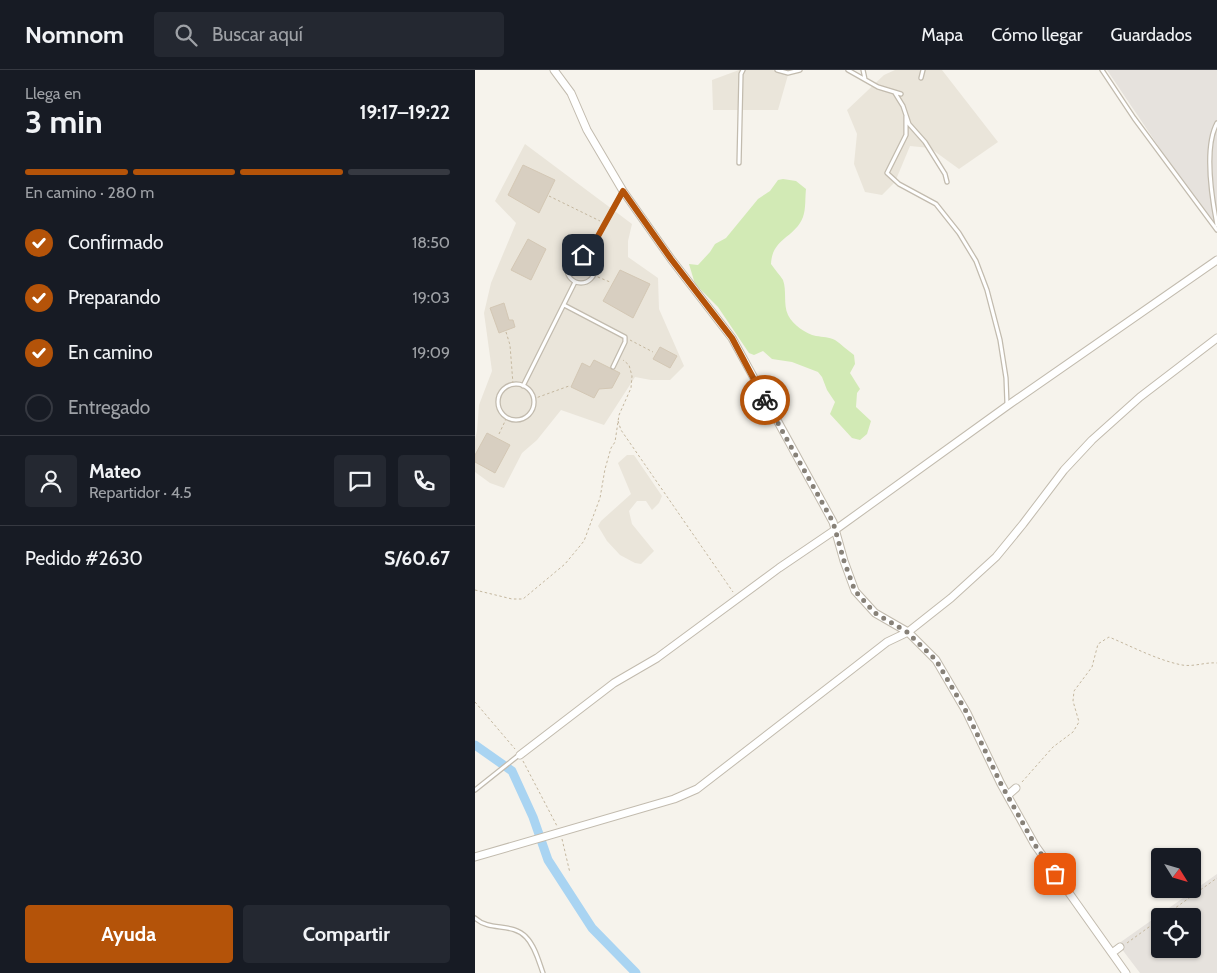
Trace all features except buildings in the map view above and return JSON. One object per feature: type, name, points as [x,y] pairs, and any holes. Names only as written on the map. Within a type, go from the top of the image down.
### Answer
[{"type":"street","points":[[554,70],[571,93],[587,130],[623,191],[671,259],[732,338],[820,502],[833,522],[855,591],[875,613],[907,632],[936,660],[967,713],[1035,845],[1126,973]]},
{"type":"street","points":[[520,755],[614,682],[657,658],[1007,406],[1217,260]]},
{"type":"street","points":[[475,857],[691,793],[707,783],[887,642],[907,632],[944,603],[996,557],[1064,470],[1092,440],[1146,392],[1217,338]]},
{"type":"street","points":[[1008,795],[1016,788]]},
{"type":"street","points":[[1112,953],[1120,947]]},
{"type":"lane","points":[[739,163],[739,101],[743,70]]},
{"type":"lane","points":[[777,70],[788,73],[800,70]]},
{"type":"lane","points":[[848,70],[878,87],[901,94]]},
{"type":"lane","points":[[864,70],[865,79]]},
{"type":"lane","points":[[921,78],[923,70]]},
{"type":"lane","points":[[1102,70],[1134,118],[1217,230]]},
{"type":"lane","points":[[895,93],[914,131],[927,147],[947,182]]},
{"type":"lane","points":[[906,116],[906,134],[887,173],[899,184],[935,204],[959,233],[976,261],[987,290],[1000,340],[1007,406]]},
{"type":"lane","points":[[1217,124],[1210,148],[1211,187],[1217,225]]},
{"type":"lane","points":[[587,256],[623,191]]},
{"type":"lane","points":[[574,256],[587,256],[593,262],[593,275],[588,281],[575,282],[567,272],[568,263],[574,256]]},
{"type":"lane","points":[[523,386],[575,282]]},
{"type":"lane","points":[[564,305],[625,337],[625,342],[613,367]]},
{"type":"lane","points":[[513,384],[523,386],[531,392],[533,399],[531,409],[525,417],[515,419],[507,417],[499,409],[498,398],[505,388],[513,384]]},
{"type":"lane","points":[[475,790],[520,755]]},
{"type":"lane","points":[[475,918],[485,925],[513,928],[521,933],[532,945],[543,973]]},
{"type":"path","points":[[549,196],[605,223]]},
{"type":"path","points":[[593,275],[610,282]]},
{"type":"path","points":[[506,332],[511,345],[513,384]]},
{"type":"path","points":[[625,337],[653,352]]},
{"type":"path","points":[[475,590],[512,599],[523,599],[565,564],[578,550],[589,531],[600,498],[605,469],[611,448],[615,442],[619,415],[631,388],[632,376],[629,365],[618,357]]},
{"type":"path","points":[[533,399],[569,386]]},
{"type":"path","points":[[499,434],[507,417]]},
{"type":"path","points":[[618,421],[621,430],[629,442],[739,598]]},
{"type":"path","points":[[1016,788],[1053,747],[1073,732],[1079,722],[1073,701],[1074,691],[1091,667],[1096,647],[1101,641],[1109,637],[1144,654],[1182,665],[1191,666],[1217,663]]},
{"type":"path","points":[[475,702],[520,755],[560,833],[569,873]]},
{"type":"path","points":[[1175,908],[1217,878]]},
{"type":"path","points":[[1120,947],[1151,925]]},
{"type":"shaded area","points":[[739,70],[773,70],[788,75],[778,110],[713,110],[712,80]]},
{"type":"shaded area","points":[[895,70],[942,70],[998,142],[959,169],[930,148],[910,146],[895,182],[882,195],[865,192],[854,164],[857,134],[847,110],[884,75]]},
{"type":"shaded area","points":[[1107,70],[1217,70],[1217,227],[1163,153]]},
{"type":"shaded area","points":[[525,144],[632,224],[628,241],[628,257],[658,278],[659,309],[684,366],[670,380],[651,380],[635,377],[604,425],[561,410],[537,440],[522,453],[504,488],[490,483],[475,472],[475,439],[479,405],[492,371],[484,313],[491,283],[516,223],[495,201]]},
{"type":"shaded area","points":[[627,455],[634,455],[662,496],[659,503],[652,510],[646,501],[637,501],[629,511],[632,524],[654,551],[641,564],[620,555],[607,541],[598,526],[601,521],[631,494],[618,463]]},
{"type":"shaded area","points":[[1217,874],[1217,973],[1140,973],[1118,944],[1151,921],[1151,958],[1201,958],[1201,908],[1169,908],[1183,898],[1201,898],[1201,885]]},
{"type":"green space","points":[[778,180],[796,181],[806,189],[805,210],[795,230],[779,243],[775,249],[771,264],[783,280],[787,311],[793,322],[808,333],[835,340],[854,355],[855,364],[850,373],[860,389],[857,393],[856,407],[871,421],[867,434],[860,440],[852,438],[830,414],[835,402],[818,372],[792,362],[772,359],[763,351],[754,355],[749,353],[718,307],[695,284],[689,264],[698,265],[715,244],[726,238],[758,199],[770,191]]},
{"type":"waterway","points":[[475,745],[512,771],[533,817],[548,860],[592,928],[636,973]]},
{"type":"way so far","points":[[765,400],[820,502],[833,522],[855,591],[875,613],[907,632],[936,660],[967,713],[1001,784],[1035,845],[1055,874]]},
{"type":"route","points":[[583,255],[587,256],[623,191],[671,259],[732,338],[765,400]]}]
